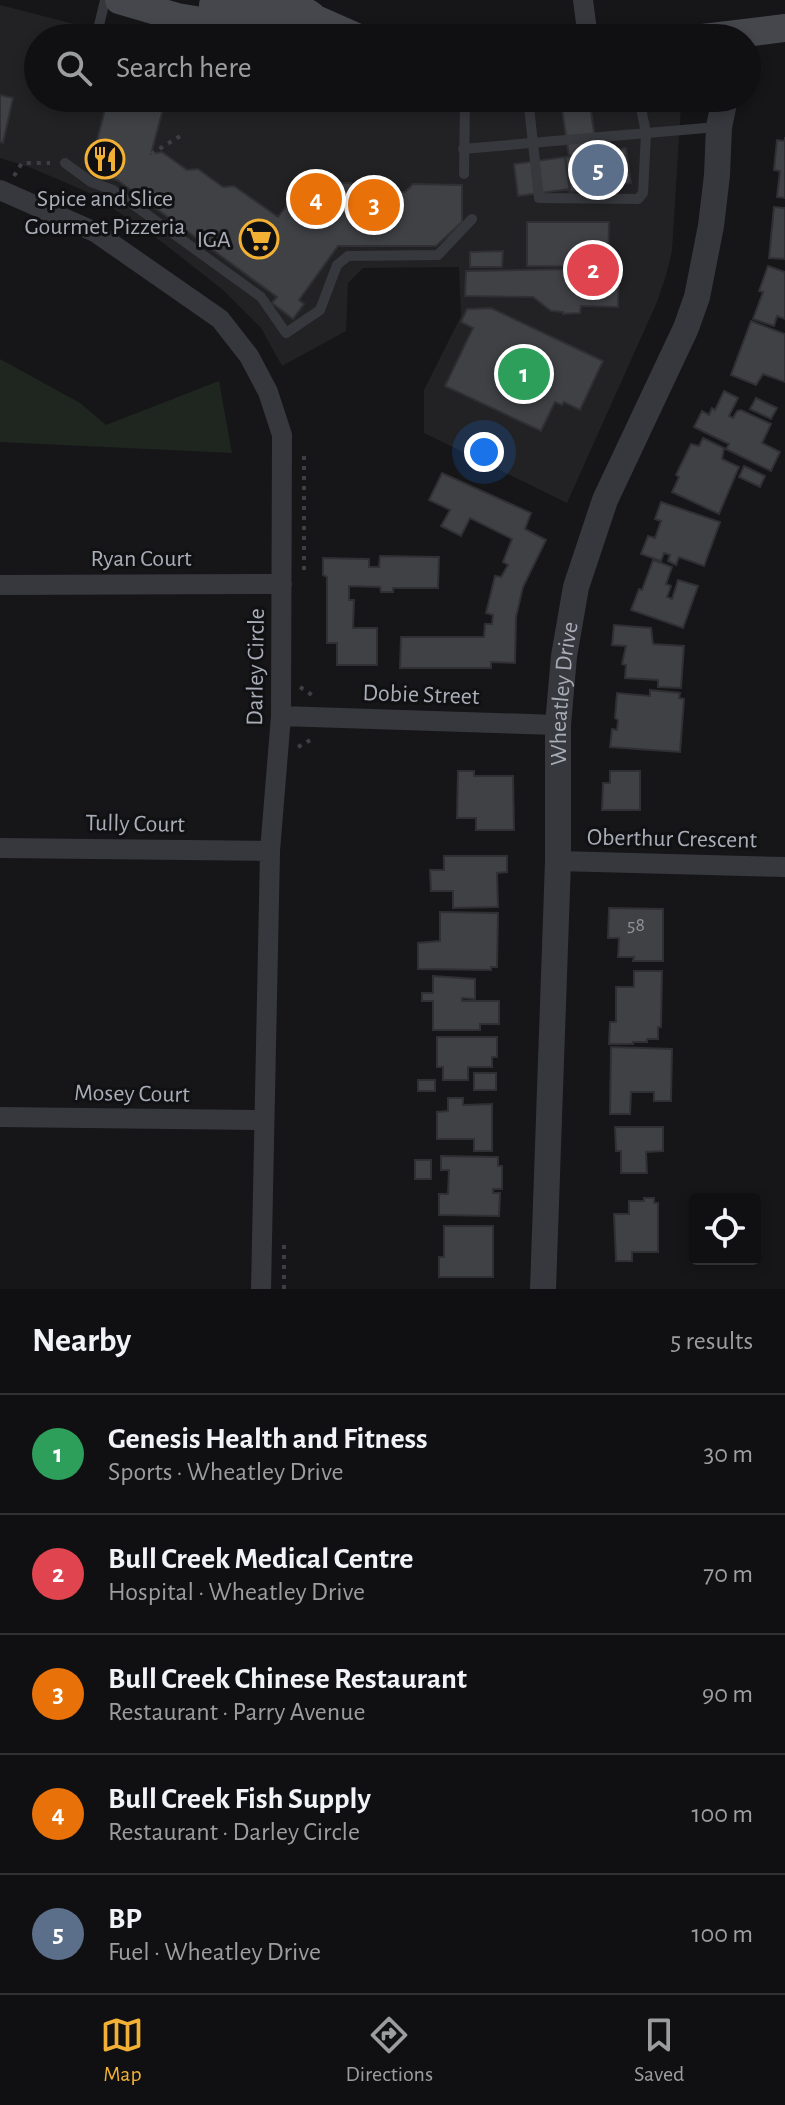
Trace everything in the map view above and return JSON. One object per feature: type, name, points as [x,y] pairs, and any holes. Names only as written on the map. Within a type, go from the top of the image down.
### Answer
[{"type":"main road","points":[[119,0],[224,24]]},
{"type":"main road","points":[[202,19],[238,10],[282,15],[300,8],[316,19]]},
{"type":"main road","points":[[761,31],[785,28]]},
{"type":"main road","points":[[761,45],[785,42]]},
{"type":"street","points":[[583,0],[586,24]]},
{"type":"street","name":"Wheatley Drive","points":[[712,112],[719,127]]},
{"type":"street","name":"Wheatley Drive","points":[[543,1289],[558,861],[558,725],[564,656],[576,587],[605,500],[686,328],[697,297],[711,226],[722,112]]},
{"type":"street","name":"Darley Circle","points":[[6,185],[95,232],[220,319],[249,356],[268,392],[282,435],[281,716],[270,851],[261,1289]]},
{"type":"street","name":"Ryan Court","points":[[0,585],[282,584]]},
{"type":"street","name":"Dobie Street","points":[[281,716],[558,725]]},
{"type":"street","name":"Tully Court","points":[[0,848],[270,851]]},
{"type":"street","name":"Oberthur Crescent","points":[[558,861],[785,867]]},
{"type":"street","name":"Mosey Court","points":[[0,1117],[264,1120]]},
{"type":"lane","points":[[99,24],[105,0]]},
{"type":"lane","points":[[464,112],[464,174]]},
{"type":"lane","points":[[530,112],[539,198],[638,199],[643,193],[646,133],[642,112]]},
{"type":"lane","points":[[463,149],[719,127]]},
{"type":"lane","points":[[65,163],[91,182],[113,190],[261,297],[286,333],[320,310],[337,265],[348,256],[438,255],[472,219]]},
{"type":"path","points":[[151,154],[182,135]]},
{"type":"path","points":[[6,185],[22,163],[65,163]]},
{"type":"path","points":[[6,185],[24,183]]},
{"type":"path","points":[[303,453],[304,589]]},
{"type":"path","points":[[294,755],[298,745],[315,737],[315,695],[298,686],[301,676]]},
{"type":"path","points":[[284,1241],[284,1289]]},
{"type":"shaded area","points":[[0,5],[74,24],[24,24],[24,112],[681,112],[672,251],[667,272],[657,302],[567,503],[424,433],[424,390],[461,316],[459,267],[363,268],[348,283],[346,331],[282,366],[261,328],[223,290],[162,242],[92,194],[0,158]]},
{"type":"shaded area","points":[[0,359],[80,403],[106,425],[219,381],[232,453],[0,442]]},
{"type":"building","points":[[0,95],[13,98],[3,143],[0,142]]},
{"type":"building","points":[[104,112],[162,112],[151,154],[162,152],[187,170],[198,169],[223,187],[234,186],[278,217],[304,183],[351,183],[359,191],[405,192],[413,184],[462,185],[462,222],[436,246],[338,246],[299,300],[304,304],[293,319],[272,303],[277,297],[117,180],[94,173],[99,153],[94,152]]},
{"type":"building","points":[[562,112],[591,112],[597,152],[569,156]]},
{"type":"building","points":[[777,140],[785,141],[785,198],[777,197],[780,171],[774,170]]},
{"type":"building","points":[[626,148],[631,183],[570,192],[565,157]]},
{"type":"building","points":[[565,157],[570,189],[518,196],[514,164]]},
{"type":"building","points":[[774,207],[785,208],[785,259],[769,258]]},
{"type":"building","points":[[527,222],[609,222],[608,267],[527,266]]},
{"type":"building","points":[[503,251],[502,267],[470,267],[470,252]]},
{"type":"building","points":[[768,266],[785,272],[785,319],[777,316],[774,326],[753,319]]},
{"type":"building","points":[[570,269],[569,272],[619,273],[618,307],[581,306],[580,313],[563,314],[551,311],[533,297],[465,296],[466,271]]},
{"type":"building","points":[[491,308],[603,361],[580,410],[564,402],[562,405],[555,402],[541,431],[445,386],[473,328],[461,322],[467,309]]},
{"type":"building","points":[[751,321],[785,334],[785,382],[763,374],[756,385],[731,375]]},
{"type":"building","points":[[724,391],[738,398],[729,416],[733,418],[741,410],[771,424],[762,443],[780,452],[771,471],[726,449],[729,444],[694,427],[702,411],[709,415],[712,408],[715,410]]},
{"type":"building","points":[[756,398],[777,408],[771,419],[750,409]]},
{"type":"building","points":[[703,438],[724,448],[722,459],[739,467],[719,514],[672,492],[679,477],[676,475],[691,444],[699,446]]},
{"type":"building","points":[[744,466],[765,476],[760,487],[739,477]]},
{"type":"building","points":[[442,473],[531,513],[525,529],[546,540],[523,587],[516,617],[515,663],[491,662],[491,668],[400,668],[401,637],[484,637],[485,624],[492,624],[493,615],[486,613],[495,576],[501,577],[508,565],[503,562],[512,539],[470,518],[461,536],[441,526],[450,510],[429,500]]},
{"type":"building","points":[[661,502],[720,522],[704,566],[679,557],[676,565],[668,561],[670,555],[664,553],[661,561],[641,554],[648,536],[655,538],[661,521],[655,519]]},
{"type":"building","points":[[380,556],[439,557],[438,588],[393,588],[393,592],[381,592],[380,587],[349,586],[349,600],[354,600],[353,628],[377,628],[377,665],[337,665],[337,643],[327,643],[327,577],[323,575],[323,558],[369,559],[369,567],[379,567]]},
{"type":"building","points":[[653,560],[672,567],[666,584],[671,586],[667,597],[672,599],[678,580],[698,586],[683,628],[631,610]]},
{"type":"building","points":[[614,625],[651,628],[653,644],[684,646],[681,688],[658,687],[658,680],[625,678],[626,665],[622,664],[626,646],[612,645]]},
{"type":"building","points":[[650,690],[680,693],[679,698],[684,699],[680,752],[610,747],[612,729],[617,730],[617,693],[650,696]]},
{"type":"building","points":[[458,771],[474,771],[474,776],[513,776],[514,830],[476,830],[476,818],[457,818]]},
{"type":"building","points":[[610,771],[640,771],[640,810],[602,810],[603,783],[610,783]]},
{"type":"building","points":[[444,856],[507,856],[507,872],[497,873],[498,907],[453,908],[453,891],[431,891],[430,870],[444,870]]},
{"type":"building","points":[[609,908],[663,909],[663,961],[633,961],[634,957],[618,957],[619,938],[608,938]]},
{"type":"building","points":[[440,912],[498,913],[497,967],[491,967],[491,970],[418,969],[418,943],[440,941]]},
{"type":"building","points":[[634,971],[662,971],[658,1039],[633,1044],[609,1044],[610,1022],[616,1022],[616,987],[634,987]]},
{"type":"building","points":[[433,976],[475,979],[475,999],[462,998],[462,1001],[499,1001],[499,1024],[480,1024],[480,1030],[433,1030],[433,1001],[422,1001],[422,993],[433,993]]},
{"type":"building","points":[[437,1037],[497,1037],[497,1057],[492,1057],[492,1067],[468,1067],[468,1080],[443,1080],[443,1067],[437,1067]]},
{"type":"building","points":[[611,1047],[672,1049],[671,1101],[654,1101],[654,1092],[631,1092],[630,1114],[610,1114]]},
{"type":"building","points":[[474,1073],[496,1073],[496,1090],[474,1090]]},
{"type":"building","points":[[418,1080],[435,1080],[435,1091],[418,1091]]},
{"type":"building","points":[[448,1098],[463,1098],[463,1105],[492,1104],[492,1151],[474,1151],[474,1139],[437,1139],[437,1112],[448,1111]]},
{"type":"building","points":[[615,1127],[663,1127],[663,1151],[646,1152],[647,1173],[621,1173],[621,1151],[616,1151]]},
{"type":"building","points":[[441,1156],[498,1157],[498,1166],[502,1166],[502,1189],[493,1189],[493,1193],[500,1193],[499,1216],[439,1215],[439,1194],[448,1194],[449,1170],[441,1170]]},
{"type":"building","points":[[415,1160],[431,1160],[431,1179],[415,1179]]},
{"type":"building","points":[[644,1198],[654,1198],[654,1203],[658,1203],[658,1252],[632,1252],[632,1261],[616,1261],[614,1214],[629,1214],[629,1201],[644,1201]]},
{"type":"building","points":[[444,1226],[493,1226],[493,1277],[439,1277],[439,1257],[444,1257]]},
{"type":"place","name":"Spice and Slice Gourmet Pizzeria","points":[[105,159]]},
{"type":"place","name":"BP","points":[[598,170]]},
{"type":"place","name":"Bull Creek Fish Supply","points":[[316,199]]},
{"type":"place","name":"Bull Creek Chinese Restaurant","points":[[374,205]]},
{"type":"place","name":"IGA","points":[[259,239]]},
{"type":"place","name":"Bull Creek Medical Centre","points":[[593,270]]},
{"type":"place","name":"Genesis Health and Fitness","points":[[524,374]]}]
